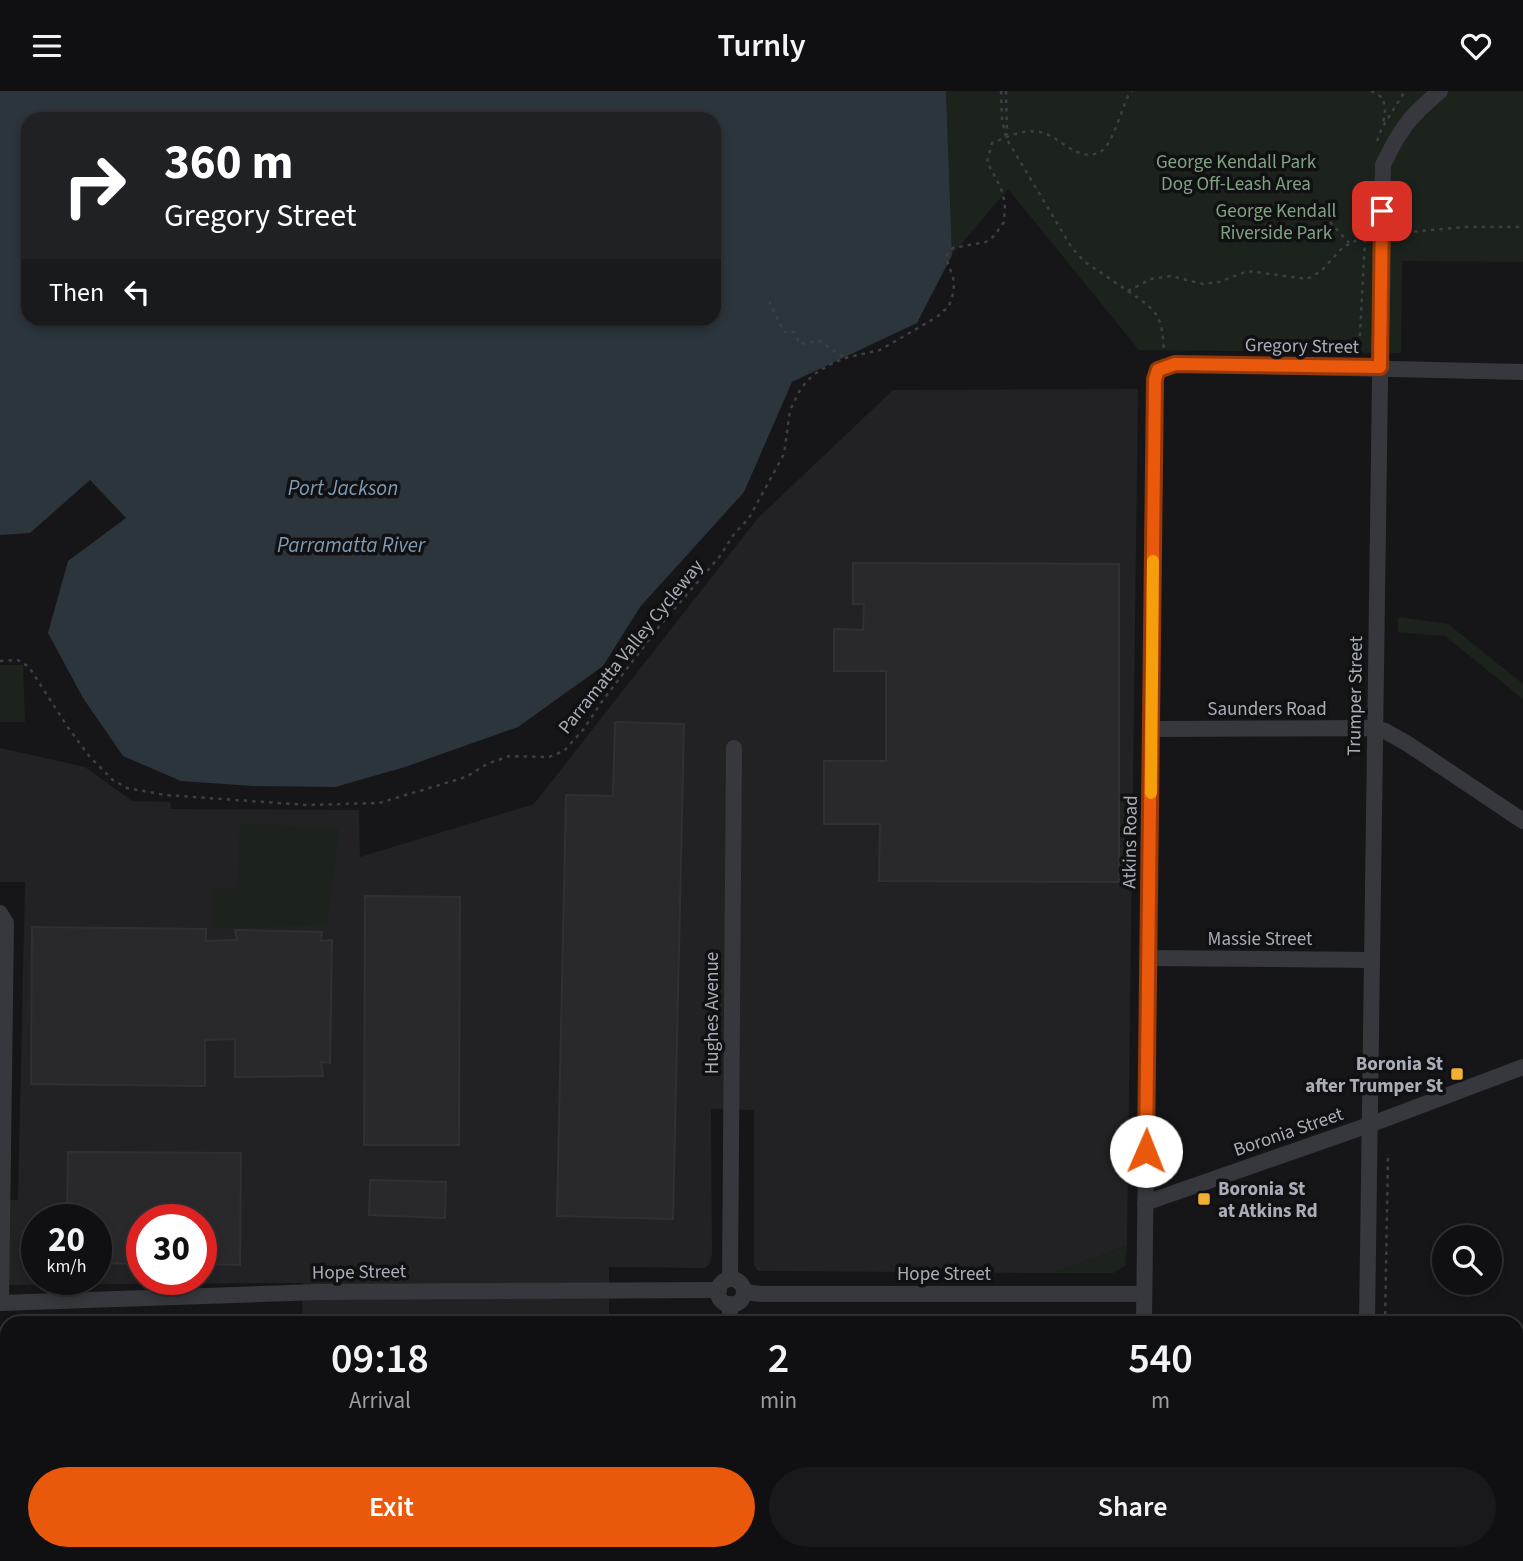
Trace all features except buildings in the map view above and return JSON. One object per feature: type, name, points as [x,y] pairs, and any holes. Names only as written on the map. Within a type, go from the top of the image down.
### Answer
[{"type":"street","name":"Trumper Street","points":[[1367,1316],[1383,165],[1397,135],[1417,111],[1440,91]]},
{"type":"street","name":"Gregory Street","points":[[1165,366],[1380,367],[1523,372]]},
{"type":"street","name":"Atkins Road","points":[[1144,1316],[1155,379],[1158,370],[1165,366]]},
{"type":"street","name":"Saunders Road","points":[[1152,729],[1375,728],[1408,744],[1523,821]]},
{"type":"street","name":"Hughes Avenue","points":[[724,1285],[734,748]]},
{"type":"street","points":[[0,913],[6,923],[1,1303]]},
{"type":"street","name":"Massie Street","points":[[1149,958],[1371,960]]},
{"type":"street","name":"Boronia Street","points":[[1145,1203],[1369,1125],[1523,1067]]},
{"type":"street","points":[[738,1281],[744,1292],[738,1303],[722,1301],[724,1285],[738,1281]]},
{"type":"street","name":"Hope Street","points":[[1,1303],[318,1292],[724,1285]]},
{"type":"street","name":"Hope Street","points":[[744,1292],[1144,1294]]},
{"type":"street","points":[[730,1304],[730,1316]]},
{"type":"path","points":[[1004,91],[1002,119],[1006,138],[1072,248],[1085,262],[1149,305],[1158,316],[1163,328],[1165,366]]},
{"type":"path","points":[[1006,138],[1019,132],[1039,131],[1051,135],[1078,153],[1089,154],[1102,150],[1110,139],[1132,91]]},
{"type":"path","points":[[1371,91],[1382,98],[1385,111],[1382,128]]},
{"type":"path","name":"Parramatta Valley Cycleway","points":[[0,661],[18,660],[29,667],[69,729],[90,757],[113,780],[127,788],[165,795],[307,805],[379,803],[466,777],[487,764],[509,756],[549,757],[564,751],[583,730],[603,699],[658,628],[720,557],[734,534],[749,518],[784,454],[790,410],[794,400],[813,375],[845,358],[880,350],[937,317],[949,306],[954,291],[953,277],[946,258],[948,253],[953,248],[986,242],[1004,222],[1005,204],[996,175],[987,162],[987,155],[992,143],[1006,138]]},
{"type":"path","points":[[1330,222],[1349,243]]},
{"type":"path","points":[[1128,291],[1151,279],[1171,276],[1203,284],[1219,282],[1248,271],[1307,279],[1321,271],[1331,258],[1349,243],[1365,236],[1466,227],[1523,227]]},
{"type":"path","points":[[769,301],[784,332],[794,332],[800,344],[819,341],[845,358]]},
{"type":"path","points":[[1385,1316],[1388,1156]]},
{"type":"shaded area","points":[[1138,389],[1127,1246],[1053,1273],[758,1271],[754,1265],[754,1110],[711,1109],[710,1263],[705,1268],[609,1267],[609,1316],[302,1316],[303,1283],[217,1284],[217,1204],[126,1204],[126,1284],[112,1284],[112,1204],[21,1204],[21,1285],[0,1285],[0,1200],[18,1200],[25,882],[0,882],[0,748],[85,767],[132,801],[170,802],[171,809],[359,810],[360,857],[534,804],[758,518],[893,390]]},
{"type":"green space","name":"George Kendall Riverside Park","points":[[946,91],[1523,91],[1523,262],[1402,261],[1401,353],[1139,350],[1008,189],[952,255]]},
{"type":"green space","points":[[1398,617],[1448,624],[1523,684],[1523,699],[1445,636],[1398,632]]},
{"type":"green space","points":[[0,665],[23,665],[25,722],[0,722]]},
{"type":"green space","points":[[240,823],[339,829],[327,925],[212,928],[213,889],[237,889]]},
{"type":"green space","points":[[1127,1246],[1125,1266],[1113,1273],[1053,1273]]},
{"type":"water","name":"Parramatta River","points":[[0,91],[946,91],[952,255],[917,323],[792,382],[744,492],[640,607],[603,666],[518,727],[405,767],[335,787],[253,786],[181,781],[123,756],[83,698],[48,633],[68,561],[126,518],[90,480],[30,533],[0,535]]},
{"type":"slow traffic","points":[[1151,793],[1153,561]]},
{"type":"place","name":"Boronia St after Trumper St","points":[[1457,1074]]},
{"type":"place","name":"Boronia St at Atkins Rd","points":[[1204,1199]]},
{"type":"route","points":[[1146,1151],[1155,379],[1158,370],[1175,364],[1380,367],[1382,211]]},
{"type":"park label","name":"George Kendall Park Dog Off-Leash Area","points":[[1236,172]]},
{"type":"water label","name":"Port Jackson","points":[[343,488]]}]
